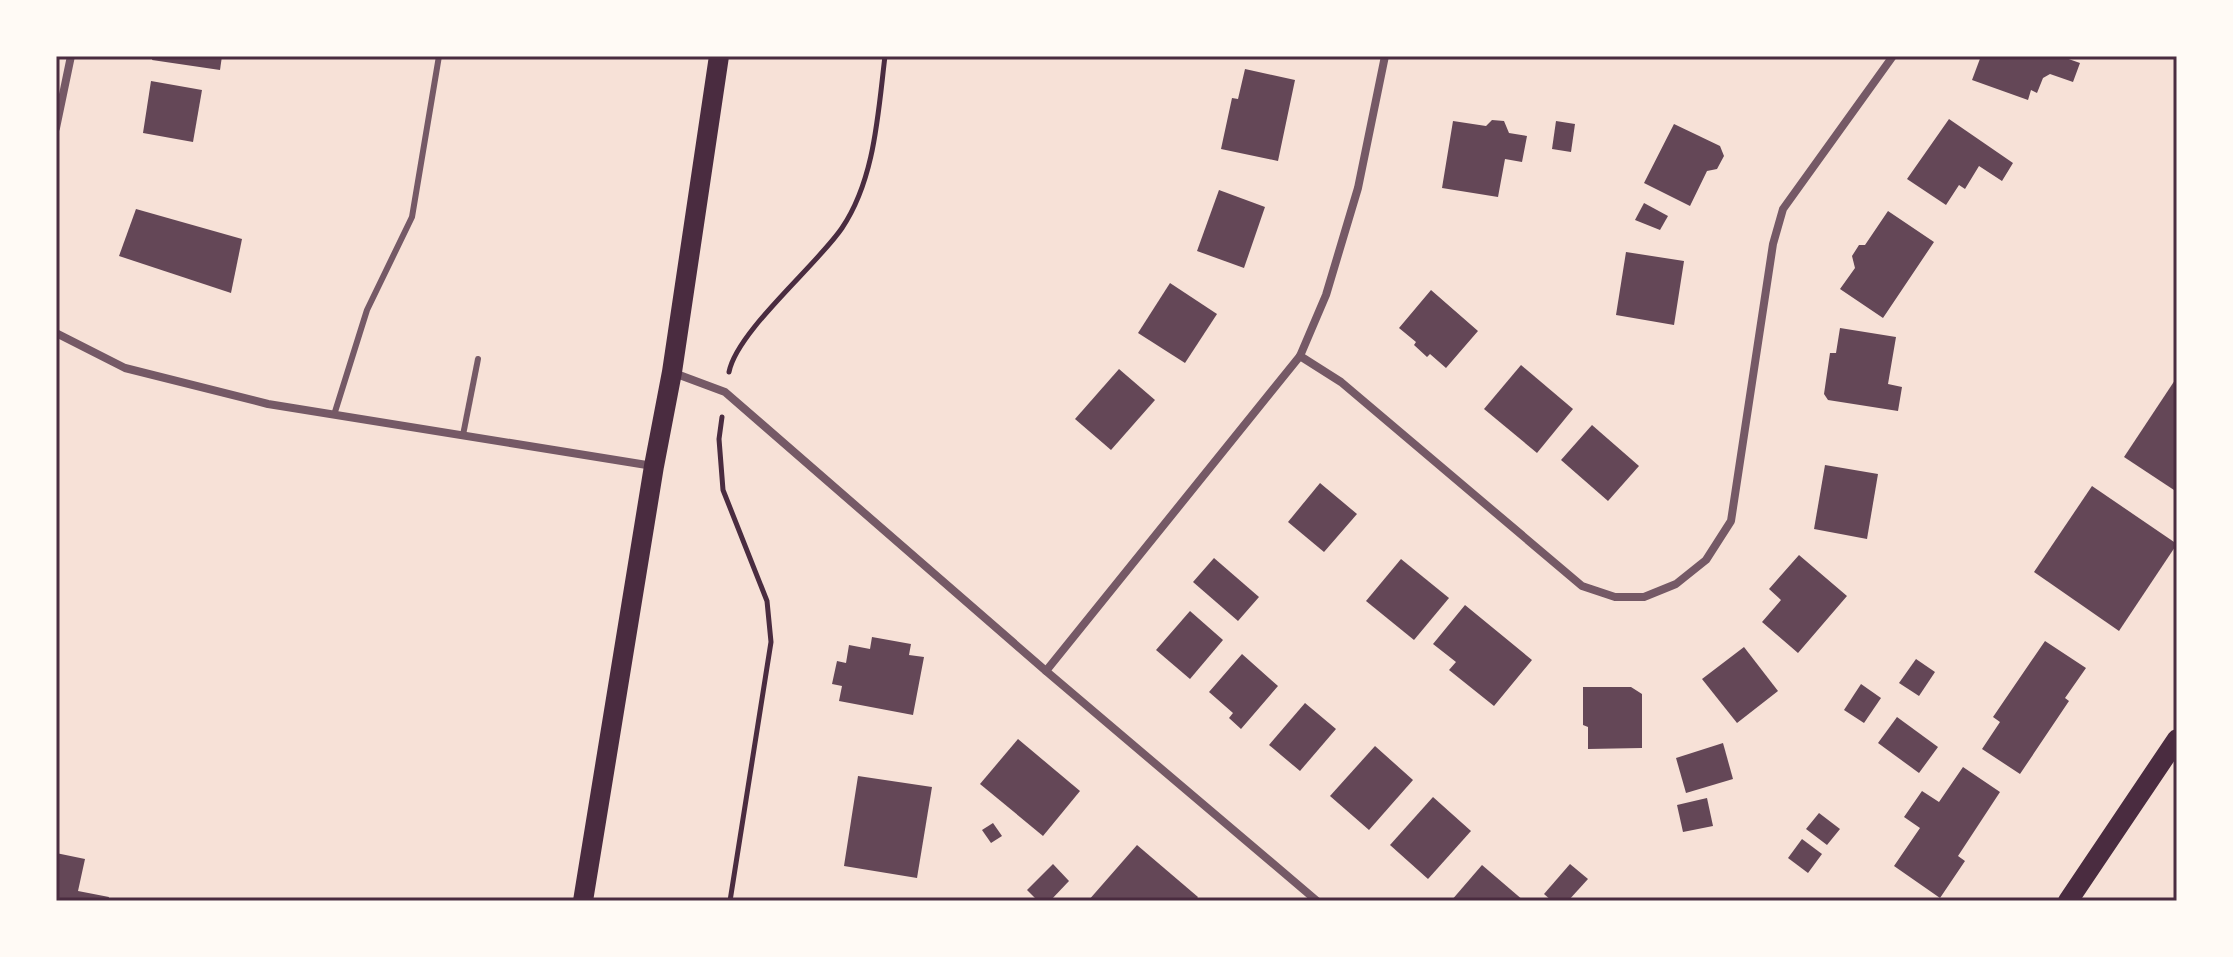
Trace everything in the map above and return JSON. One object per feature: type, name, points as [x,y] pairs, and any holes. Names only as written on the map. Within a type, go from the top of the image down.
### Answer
[{"type":"main road","points":[[583,901],[672,372],[719,56]]},
{"type":"main road","points":[[2068,901],[2177,739]]},
{"type":"street","points":[[56,128],[71,56]]},
{"type":"street","points":[[1046,671],[1300,356],[1326,295],[1358,188],[1385,56]]},
{"type":"street","points":[[1300,356],[1341,382],[1582,586],[1615,597],[1644,597],[1676,584],[1706,560],[1731,521],[1773,244],[1783,209],[1893,56]]},
{"type":"street","points":[[56,333],[125,368],[268,404],[654,466]]},
{"type":"street","points":[[672,372],[725,392],[1317,901]]},
{"type":"lane","points":[[334,415],[367,310],[412,217],[439,56]]},
{"type":"lane","points":[[463,435],[478,359]]},
{"type":"path","points":[[732,360],[755,328],[843,227],[860,191],[875,137],[885,56]]},
{"type":"path","points":[[719,439],[723,490],[767,601],[771,642],[730,901]]},
{"type":"building","points":[[153,56],[222,56],[220,70],[152,60]]},
{"type":"building","points":[[1981,56],[2060,56],[2080,63],[2073,82],[2050,74],[2043,78],[2037,93],[2031,90],[2028,100],[1972,80]]},
{"type":"building","points":[[1245,69],[1295,80],[1278,161],[1221,149],[1232,98],[1238,99]]},
{"type":"building","points":[[151,81],[202,90],[193,142],[143,133]]},
{"type":"building","points":[[1949,119],[2013,163],[2002,181],[1979,166],[1965,189],[1959,185],[1946,205],[1907,179]]},
{"type":"building","points":[[1492,120],[1504,121],[1509,133],[1527,136],[1522,162],[1505,159],[1498,197],[1442,188],[1453,121],[1486,126]]},
{"type":"building","points":[[1556,121],[1575,124],[1571,152],[1552,149]]},
{"type":"building","points":[[1674,124],[1720,146],[1724,156],[1717,169],[1707,171],[1690,206],[1644,183]]},
{"type":"building","points":[[1219,190],[1265,207],[1244,268],[1197,251]]},
{"type":"building","points":[[1644,203],[1668,216],[1660,230],[1635,220]]},
{"type":"building","points":[[136,209],[242,239],[231,293],[119,256]]},
{"type":"building","points":[[1888,211],[1934,242],[1883,318],[1840,289],[1855,268],[1852,256],[1859,245],[1865,245]]},
{"type":"building","points":[[1626,252],[1684,261],[1674,325],[1616,315]]},
{"type":"building","points":[[1170,283],[1217,314],[1185,363],[1138,333]]},
{"type":"building","points":[[1431,290],[1478,331],[1446,368],[1430,354],[1427,357],[1414,345],[1416,342],[1399,328]]},
{"type":"building","points":[[1840,328],[1896,337],[1888,384],[1902,387],[1898,411],[1828,400],[1824,394],[1830,353],[1836,353]]},
{"type":"building","points":[[1521,365],[1573,409],[1537,453],[1484,409]]},
{"type":"building","points":[[1119,369],[1155,400],[1111,450],[1075,419]]},
{"type":"building","points":[[2177,377],[2177,492],[2124,457]]},
{"type":"building","points":[[1592,425],[1639,466],[1608,501],[1561,460]]},
{"type":"building","points":[[1825,465],[1878,474],[1867,539],[1814,529]]},
{"type":"building","points":[[1320,483],[1357,514],[1324,552],[1288,522]]},
{"type":"building","points":[[2092,486],[2177,544],[2119,631],[2034,572]]},
{"type":"building","points":[[1799,555],[1847,596],[1798,653],[1762,622],[1781,600],[1769,589]]},
{"type":"building","points":[[1214,558],[1259,597],[1238,621],[1193,582]]},
{"type":"building","points":[[1401,559],[1449,598],[1414,640],[1366,601]]},
{"type":"building","points":[[1465,605],[1532,660],[1494,706],[1449,670],[1456,662],[1433,644]]},
{"type":"building","points":[[1190,611],[1223,640],[1190,679],[1156,650]]},
{"type":"building","points":[[872,637],[911,644],[909,655],[924,657],[913,715],[839,701],[842,686],[832,684],[837,661],[846,663],[849,645],[870,649]]},
{"type":"building","points":[[2045,641],[2086,668],[2065,698],[2069,701],[2020,774],[1982,749],[2000,722],[1993,717]]},
{"type":"building","points":[[1744,647],[1778,691],[1737,723],[1702,679]]},
{"type":"building","points":[[1242,654],[1278,686],[1241,729],[1229,718],[1233,713],[1209,692]]},
{"type":"building","points":[[1916,659],[1935,672],[1919,696],[1899,683]]},
{"type":"building","points":[[1861,684],[1881,698],[1864,723],[1844,710]]},
{"type":"building","points":[[1583,687],[1631,687],[1642,694],[1642,748],[1588,749],[1588,727],[1583,725]]},
{"type":"building","points":[[1305,703],[1336,729],[1300,771],[1269,745]]},
{"type":"building","points":[[1897,717],[1938,747],[1919,773],[1878,743]]},
{"type":"building","points":[[1018,739],[1080,791],[1043,836],[980,784]]},
{"type":"building","points":[[1723,743],[1733,779],[1686,793],[1676,758]]},
{"type":"building","points":[[1375,746],[1413,780],[1369,830],[1330,796]]},
{"type":"building","points":[[1963,767],[2000,792],[1958,856],[1965,861],[1940,898],[1894,866],[1920,828],[1904,817],[1922,791],[1939,802]]},
{"type":"building","points":[[858,776],[932,787],[917,878],[844,866]]},
{"type":"building","points":[[1433,797],[1471,831],[1428,879],[1390,845]]},
{"type":"building","points":[[1707,798],[1713,826],[1683,832],[1677,805]]},
{"type":"building","points":[[1819,813],[1840,829],[1827,845],[1806,829]]},
{"type":"building","points":[[993,823],[1002,836],[991,843],[982,830]]},
{"type":"building","points":[[1802,839],[1822,854],[1808,873],[1788,858]]},
{"type":"building","points":[[1137,845],[1198,897],[1195,901],[1088,901]]},
{"type":"building","points":[[56,853],[85,859],[78,891],[109,897],[108,901],[56,901]]},
{"type":"building","points":[[1053,864],[1069,881],[1050,901],[1038,901],[1027,890]]},
{"type":"building","points":[[1570,864],[1588,879],[1568,901],[1552,901],[1544,894]]},
{"type":"building","points":[[1482,865],[1524,901],[1451,901]]}]
